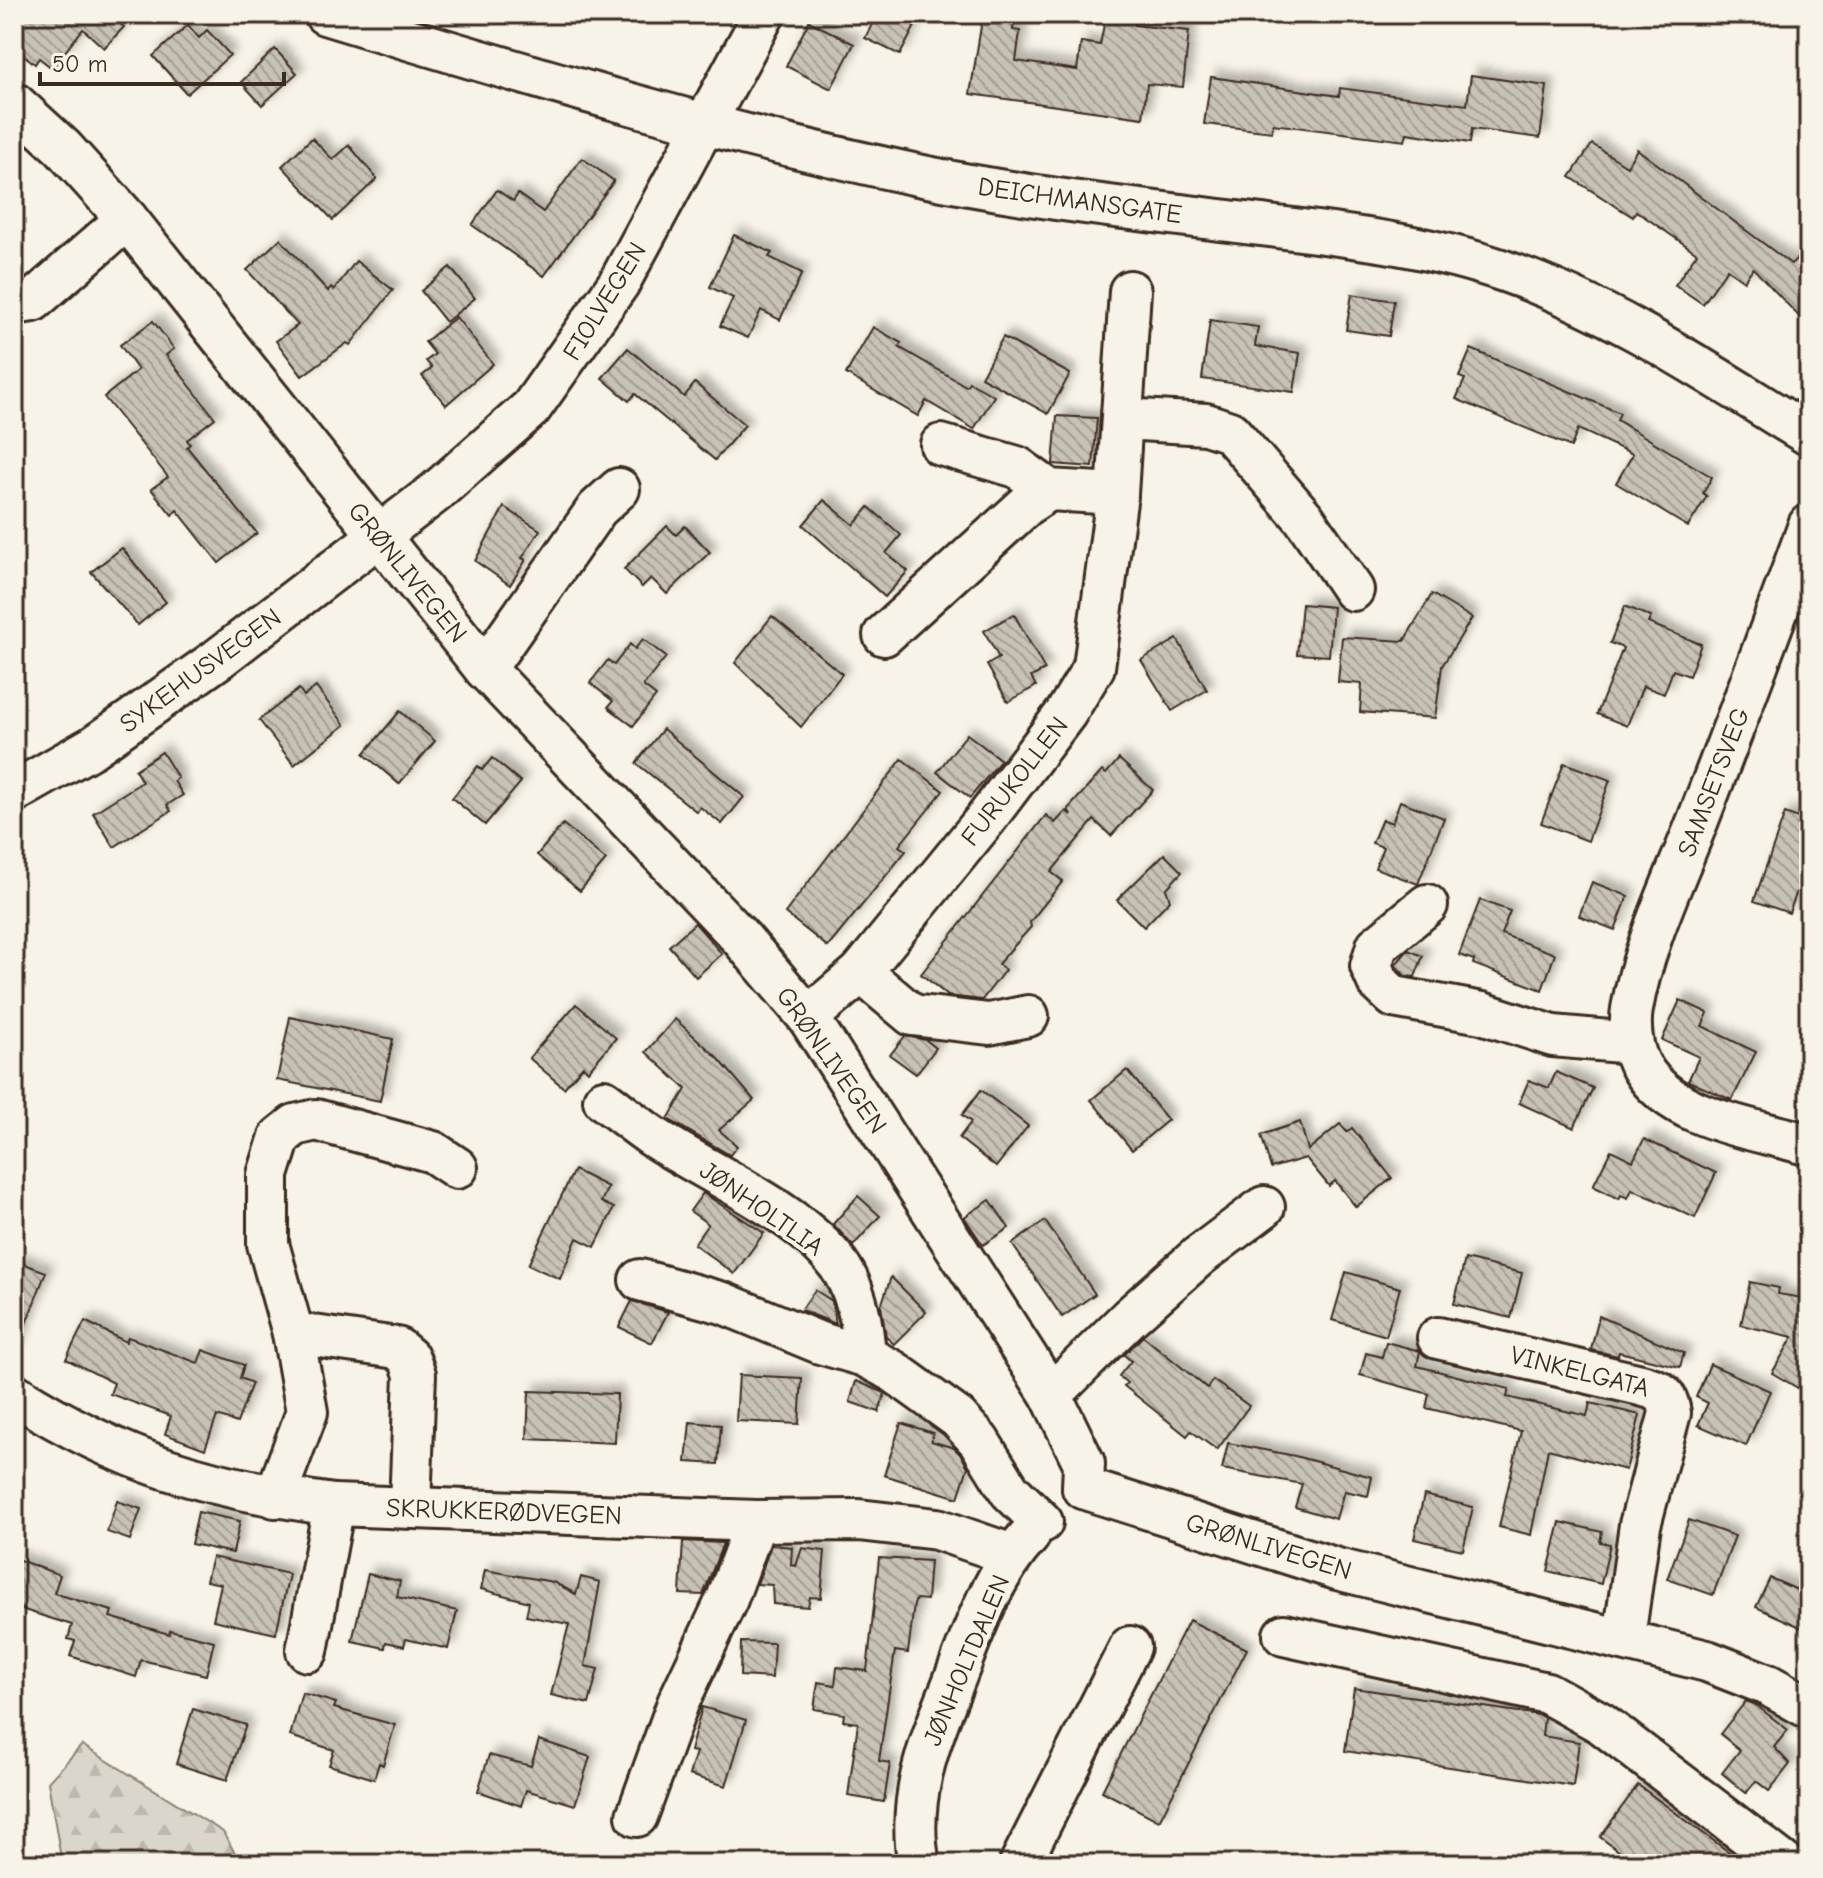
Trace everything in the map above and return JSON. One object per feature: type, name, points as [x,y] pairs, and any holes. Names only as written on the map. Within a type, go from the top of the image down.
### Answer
[{"type":"street","name":"DEICHMANSGATE","points":[[325,14],[704,124],[930,177],[1045,197],[1382,240],[1444,253],[1506,271],[1630,326],[1809,435]]},
{"type":"street","name":"FIOLVEGEN","points":[[379,537],[496,443],[539,398],[619,283],[764,14]]},
{"type":"street","name":"GRØNLIVEGEN","points":[[14,103],[63,148],[127,219],[485,669],[741,938],[808,1017],[1051,1395],[1084,1463],[1083,1488],[1337,1569],[1707,1661],[1768,1685],[1809,1708]]},
{"type":"street","points":[[14,304],[33,301],[127,219]]},
{"type":"street","name":"FURUKOLLEN","points":[[808,1017],[861,972],[985,820],[1066,713],[1094,667],[1117,494],[1130,291]]},
{"type":"street","points":[[1123,419],[1206,424],[1230,432],[1304,518],[1353,590]]},
{"type":"street","points":[[941,445],[1017,467],[1049,490],[1117,494]]},
{"type":"street","points":[[485,669],[597,509],[619,489]]},
{"type":"street","points":[[884,635],[1029,503],[1049,490]]},
{"type":"street","name":"SAMSETSVEG","points":[[1632,1043],[1631,1011],[1656,927],[1809,525]]},
{"type":"street","name":"SYKEHUSVEGEN","points":[[14,792],[93,747],[167,696],[379,537]]},
{"type":"street","points":[[1427,905],[1377,946],[1371,966],[1386,992],[1394,997],[1482,1013],[1553,1036],[1632,1043],[1641,1068],[1659,1087],[1686,1106],[1724,1122],[1809,1145]]},
{"type":"street","points":[[861,972],[912,1015],[989,1024],[1028,1016]]},
{"type":"street","name":"JØNHOLTLIA","points":[[604,1100],[653,1137],[786,1218],[831,1255],[852,1290],[863,1326],[865,1356]]},
{"type":"street","points":[[275,1497],[307,1412],[293,1333],[268,1244],[268,1175],[280,1137],[295,1125],[316,1120],[433,1152],[457,1168]]},
{"type":"street","points":[[1051,1395],[1129,1318],[1199,1256],[1264,1207]]},
{"type":"street","points":[[640,1280],[723,1303],[820,1343],[865,1356],[893,1371],[958,1418],[979,1441],[1010,1491],[1042,1522]]},
{"type":"street","points":[[293,1333],[397,1348],[409,1358],[415,1374],[410,1507]]},
{"type":"street","name":"VINKELGATA","points":[[1438,1338],[1641,1385],[1664,1392],[1668,1397],[1670,1413],[1640,1525],[1624,1638]]},
{"type":"street","name":"SKRUKKERØDVEGEN","points":[[14,1394],[99,1444],[202,1482],[275,1497],[334,1505],[756,1521],[859,1520],[937,1529],[1012,1555]]},
{"type":"street","name":"JØNHOLTDALEN","points":[[919,1864],[918,1794],[923,1763],[968,1641],[1012,1555],[1042,1522],[1083,1488]]},
{"type":"street","points":[[307,1651],[334,1505]]},
{"type":"street","points":[[637,1816],[678,1703],[727,1599],[756,1521]]},
{"type":"street","points":[[1284,1635],[1529,1687],[1568,1703],[1662,1768],[1785,1864]]},
{"type":"street","points":[[1020,1864],[1130,1647]]},
{"type":"green space","points":[[82,1745],[223,1832],[241,1864],[62,1864],[48,1782]]},
{"type":"building","points":[[14,14],[109,14],[124,27],[104,48],[83,29],[52,68],[39,58],[35,64],[14,47]]},
{"type":"building","points":[[877,14],[891,14],[915,26],[900,55],[865,38]]},
{"type":"building","points":[[983,14],[1015,14],[1013,30],[1020,31],[1016,61],[1077,70],[1081,42],[1100,45],[1106,14],[1137,14],[1135,25],[1189,31],[1183,87],[1147,84],[1143,118],[970,94]]},
{"type":"building","points":[[809,21],[854,44],[831,89],[786,66]]},
{"type":"building","points":[[188,25],[199,38],[207,30],[230,55],[187,94],[153,56]]},
{"type":"building","points":[[275,49],[297,73],[262,105],[241,82]]},
{"type":"building","points":[[1471,75],[1547,86],[1540,138],[1472,129],[1470,143],[1407,133],[1405,141],[1273,124],[1272,132],[1204,124],[1211,77],[1339,96],[1340,88],[1467,105]]},
{"type":"building","points":[[312,138],[333,160],[349,145],[377,179],[333,220],[282,166]]},
{"type":"building","points":[[1592,144],[1627,166],[1637,149],[1791,264],[1809,247],[1809,327],[1753,268],[1744,281],[1727,269],[1703,304],[1675,285],[1697,253],[1636,211],[1633,217],[1570,177]]},
{"type":"building","points":[[582,158],[614,181],[544,276],[472,225],[497,190],[513,201],[518,194],[543,212]]},
{"type":"building","points":[[734,235],[772,253],[769,257],[802,273],[780,320],[761,310],[748,338],[720,326],[733,298],[710,287]]},
{"type":"building","points":[[280,239],[328,291],[331,287],[334,290],[356,261],[393,290],[350,345],[347,343],[302,376],[276,341],[298,325],[247,270]]},
{"type":"building","points":[[450,267],[475,298],[446,322],[421,291]]},
{"type":"building","points":[[1352,294],[1394,301],[1389,336],[1346,330]]},
{"type":"building","points":[[456,317],[493,364],[446,405],[422,376],[432,368],[426,361],[435,354],[425,342]]},
{"type":"building","points":[[1210,320],[1258,327],[1255,346],[1300,353],[1294,392],[1202,379]]},
{"type":"building","points":[[153,321],[174,349],[166,355],[215,418],[187,440],[190,444],[187,447],[257,533],[219,563],[177,510],[172,515],[151,489],[168,477],[104,397],[138,370],[120,345]]},
{"type":"building","points":[[873,327],[901,343],[899,347],[966,386],[969,382],[994,396],[974,429],[926,401],[918,416],[846,374]]},
{"type":"building","points":[[1003,337],[1070,374],[1048,414],[981,377]]},
{"type":"building","points":[[628,348],[684,397],[695,383],[745,425],[715,460],[635,394],[629,401],[602,378]]},
{"type":"building","points":[[1471,349],[1620,413],[1617,420],[1712,477],[1703,493],[1707,496],[1688,527],[1616,483],[1633,454],[1578,429],[1571,447],[1456,399],[1465,379],[1459,377]]},
{"type":"building","points":[[1057,416],[1097,418],[1093,467],[1053,464]]},
{"type":"building","points":[[824,500],[854,525],[869,507],[901,535],[886,553],[908,571],[885,597],[803,525]]},
{"type":"building","points":[[504,507],[540,530],[510,585],[475,561]]},
{"type":"building","points":[[667,526],[676,535],[685,526],[710,552],[667,594],[651,578],[642,587],[624,569]]},
{"type":"building","points":[[122,548],[166,602],[138,625],[91,572]]},
{"type":"building","points":[[1432,594],[1472,618],[1442,666],[1435,718],[1360,712],[1362,684],[1338,682],[1342,637],[1404,641]]},
{"type":"building","points":[[1302,604],[1333,607],[1329,656],[1297,654]]},
{"type":"building","points":[[1625,606],[1651,617],[1648,623],[1701,644],[1689,676],[1673,670],[1664,694],[1643,686],[1627,726],[1597,714],[1623,648],[1610,643]]},
{"type":"building","points":[[1014,614],[1045,670],[1031,677],[1036,686],[1008,702],[987,665],[999,658],[984,631]]},
{"type":"building","points":[[772,616],[842,674],[801,727],[735,663]]},
{"type":"building","points":[[643,639],[666,657],[643,686],[656,696],[633,726],[608,707],[613,701],[590,683],[608,660],[614,665],[630,644],[635,649]]},
{"type":"building","points":[[1177,639],[1207,690],[1172,711],[1141,660]]},
{"type":"building","points":[[316,687],[345,725],[294,765],[259,720],[299,689],[304,696]]},
{"type":"building","points":[[400,711],[435,741],[399,784],[364,754]]},
{"type":"building","points":[[663,729],[744,797],[722,824],[700,807],[697,812],[636,763]]},
{"type":"building","points":[[967,734],[1001,760],[970,798],[937,772]]},
{"type":"building","points":[[162,752],[178,778],[174,781],[183,795],[167,805],[171,811],[114,847],[93,813],[142,782],[135,770]]},
{"type":"building","points":[[492,758],[521,782],[485,825],[452,798],[478,766],[482,770]]},
{"type":"building","points":[[902,759],[943,791],[899,846],[906,851],[828,947],[785,913]]},
{"type":"building","points":[[1119,759],[1153,790],[1111,836],[1094,820],[1051,872],[1063,881],[1030,922],[1031,927],[998,964],[1005,970],[982,1000],[948,996],[921,974],[1046,815],[1055,823],[1066,811],[1071,815],[1068,809],[1102,771],[1106,774]]},
{"type":"building","points":[[1564,763],[1610,780],[1588,841],[1541,823]]},
{"type":"building","points":[[1400,801],[1444,818],[1418,884],[1375,868],[1383,847],[1372,843],[1382,819],[1392,823]]},
{"type":"building","points":[[1785,813],[1809,822],[1809,892],[1798,889],[1789,913],[1754,901]]},
{"type":"building","points":[[563,824],[606,860],[580,891],[537,855]]},
{"type":"building","points":[[1164,854],[1182,872],[1166,889],[1170,900],[1144,927],[1117,900]]},
{"type":"building","points":[[1592,882],[1628,896],[1615,930],[1579,916]]},
{"type":"building","points":[[1480,900],[1510,911],[1501,934],[1555,954],[1542,990],[1473,964],[1474,960],[1459,955]]},
{"type":"building","points":[[695,923],[722,954],[696,977],[669,946]]},
{"type":"building","points":[[1408,950],[1423,956],[1415,977],[1405,976],[1395,965]]},
{"type":"building","points":[[1680,1000],[1708,1013],[1702,1026],[1756,1052],[1732,1100],[1688,1081],[1699,1057],[1662,1040]]},
{"type":"building","points":[[576,1004],[616,1038],[588,1071],[583,1066],[564,1088],[529,1058]]},
{"type":"building","points":[[290,1017],[393,1039],[380,1101],[277,1080]]},
{"type":"building","points":[[675,1019],[718,1058],[754,1100],[719,1130],[737,1146],[730,1155],[668,1119],[686,1089],[646,1052]]},
{"type":"building","points":[[905,1036],[926,1040],[936,1048],[916,1074],[890,1055]]},
{"type":"building","points":[[1127,1070],[1168,1120],[1132,1150],[1091,1100]]},
{"type":"building","points":[[1556,1072],[1593,1088],[1574,1128],[1519,1103],[1529,1080],[1549,1088]]},
{"type":"building","points":[[981,1090],[1028,1126],[996,1167],[959,1138],[971,1122],[962,1115]]},
{"type":"building","points":[[1300,1122],[1308,1150],[1340,1124],[1347,1132],[1352,1128],[1392,1178],[1356,1207],[1335,1181],[1329,1186],[1306,1158],[1271,1168],[1261,1135]]},
{"type":"building","points":[[1644,1139],[1716,1173],[1695,1218],[1632,1189],[1628,1198],[1621,1195],[1619,1199],[1593,1186],[1611,1150],[1633,1161]]},
{"type":"building","points":[[574,1170],[608,1187],[601,1202],[614,1208],[595,1247],[577,1238],[560,1279],[528,1265]]},
{"type":"building","points":[[703,1193],[764,1233],[734,1274],[694,1244],[708,1224],[690,1211]]},
{"type":"building","points":[[858,1196],[880,1216],[853,1246],[833,1224]]},
{"type":"building","points":[[990,1200],[1009,1228],[983,1245],[964,1217]]},
{"type":"building","points":[[1045,1221],[1095,1294],[1062,1317],[1012,1244]]},
{"type":"building","points":[[1465,1259],[1522,1273],[1511,1318],[1454,1304]]},
{"type":"building","points":[[14,1260],[46,1272],[16,1349],[14,1349]]},
{"type":"building","points":[[1346,1272],[1400,1288],[1386,1336],[1332,1320]]},
{"type":"building","points":[[891,1277],[926,1312],[894,1344],[886,1337],[881,1306]]},
{"type":"building","points":[[1750,1282],[1779,1288],[1778,1294],[1809,1299],[1809,1374],[1803,1391],[1772,1373],[1793,1337],[1741,1325]]},
{"type":"building","points":[[815,1290],[832,1301],[836,1324],[801,1310]]},
{"type":"building","points":[[632,1301],[668,1312],[652,1343],[619,1327]]},
{"type":"building","points":[[1599,1316],[1684,1353],[1680,1367],[1619,1352],[1618,1356],[1591,1350]]},
{"type":"building","points":[[85,1321],[126,1342],[128,1337],[198,1363],[203,1350],[244,1365],[240,1378],[252,1383],[237,1423],[217,1416],[205,1449],[165,1434],[171,1416],[110,1394],[114,1383],[66,1359]]},
{"type":"building","points":[[1143,1336],[1207,1388],[1213,1380],[1249,1406],[1217,1450],[1191,1431],[1187,1436],[1124,1386],[1127,1383],[1119,1376],[1131,1361],[1124,1355]]},
{"type":"building","points":[[1386,1342],[1420,1351],[1417,1366],[1509,1389],[1507,1397],[1587,1416],[1590,1403],[1640,1415],[1626,1470],[1548,1449],[1531,1535],[1499,1527],[1521,1431],[1426,1408],[1429,1394],[1360,1375],[1366,1353],[1382,1357]]},
{"type":"building","points":[[1710,1364],[1770,1391],[1746,1446],[1698,1425],[1708,1403],[1696,1397]]},
{"type":"building","points":[[739,1375],[802,1378],[799,1424],[736,1421]]},
{"type":"building","points":[[856,1381],[885,1393],[879,1412],[850,1402]]},
{"type":"building","points":[[529,1391],[617,1394],[615,1443],[527,1439]]},
{"type":"building","points":[[690,1422],[721,1425],[718,1464],[686,1462]]},
{"type":"building","points":[[901,1423],[933,1433],[931,1441],[954,1448],[961,1455],[968,1467],[958,1498],[884,1475]]},
{"type":"building","points":[[1228,1443],[1295,1456],[1372,1477],[1368,1496],[1344,1491],[1336,1519],[1295,1507],[1302,1484],[1222,1469]]},
{"type":"building","points":[[1424,1495],[1473,1507],[1463,1550],[1414,1539]]},
{"type":"building","points":[[117,1501],[141,1509],[130,1540],[107,1532]]},
{"type":"building","points":[[198,1512],[240,1521],[233,1553],[191,1544]]},
{"type":"building","points":[[1689,1520],[1735,1536],[1713,1595],[1667,1579]]},
{"type":"building","points":[[1560,1522],[1602,1532],[1600,1542],[1610,1544],[1601,1584],[1548,1571]]},
{"type":"building","points":[[683,1541],[723,1543],[703,1595],[680,1594]]},
{"type":"building","points":[[771,1545],[792,1547],[791,1565],[796,1566],[802,1548],[825,1551],[821,1598],[810,1597],[808,1607],[773,1604],[772,1585],[757,1584]]},
{"type":"building","points":[[212,1557],[289,1574],[276,1634],[213,1620],[221,1584],[206,1581]]},
{"type":"building","points":[[14,1558],[60,1575],[54,1593],[112,1611],[110,1617],[169,1634],[170,1630],[214,1641],[206,1675],[141,1660],[136,1677],[70,1656],[75,1641],[68,1639],[72,1625],[14,1607]]},
{"type":"building","points":[[879,1558],[930,1561],[927,1600],[916,1599],[908,1653],[895,1651],[879,1761],[890,1763],[884,1802],[848,1796],[858,1723],[843,1721],[844,1714],[814,1709],[818,1682],[835,1685],[837,1667],[867,1671]]},
{"type":"building","points":[[485,1570],[553,1582],[576,1594],[581,1577],[600,1582],[585,1666],[598,1669],[589,1704],[551,1695],[569,1624],[526,1616],[529,1602],[481,1589]]},
{"type":"building","points":[[368,1574],[400,1581],[397,1597],[457,1611],[448,1649],[406,1639],[404,1646],[386,1642],[385,1648],[352,1641]]},
{"type":"building","points":[[1770,1578],[1809,1595],[1809,1631],[1756,1607]]},
{"type":"building","points":[[1189,1620],[1247,1649],[1159,1821],[1102,1791]]},
{"type":"building","points":[[741,1642],[774,1643],[772,1678],[740,1676]]},
{"type":"building","points":[[1354,1688],[1539,1715],[1544,1718],[1542,1736],[1579,1742],[1573,1786],[1345,1751]]},
{"type":"building","points":[[302,1693],[336,1703],[334,1708],[395,1725],[383,1765],[379,1763],[374,1779],[329,1765],[334,1750],[290,1736]]},
{"type":"building","points":[[1746,1701],[1788,1730],[1774,1747],[1790,1764],[1769,1791],[1756,1781],[1746,1793],[1722,1773],[1740,1750],[1720,1734]]},
{"type":"building","points":[[702,1707],[746,1720],[726,1786],[689,1775],[696,1752],[690,1751]]},
{"type":"building","points":[[193,1709],[246,1725],[227,1780],[176,1764]]},
{"type":"building","points":[[539,1740],[590,1757],[575,1805],[526,1790],[521,1806],[478,1791],[489,1755],[531,1766]]},
{"type":"building","points":[[1638,1785],[1745,1864],[1636,1864],[1600,1837]]}]
